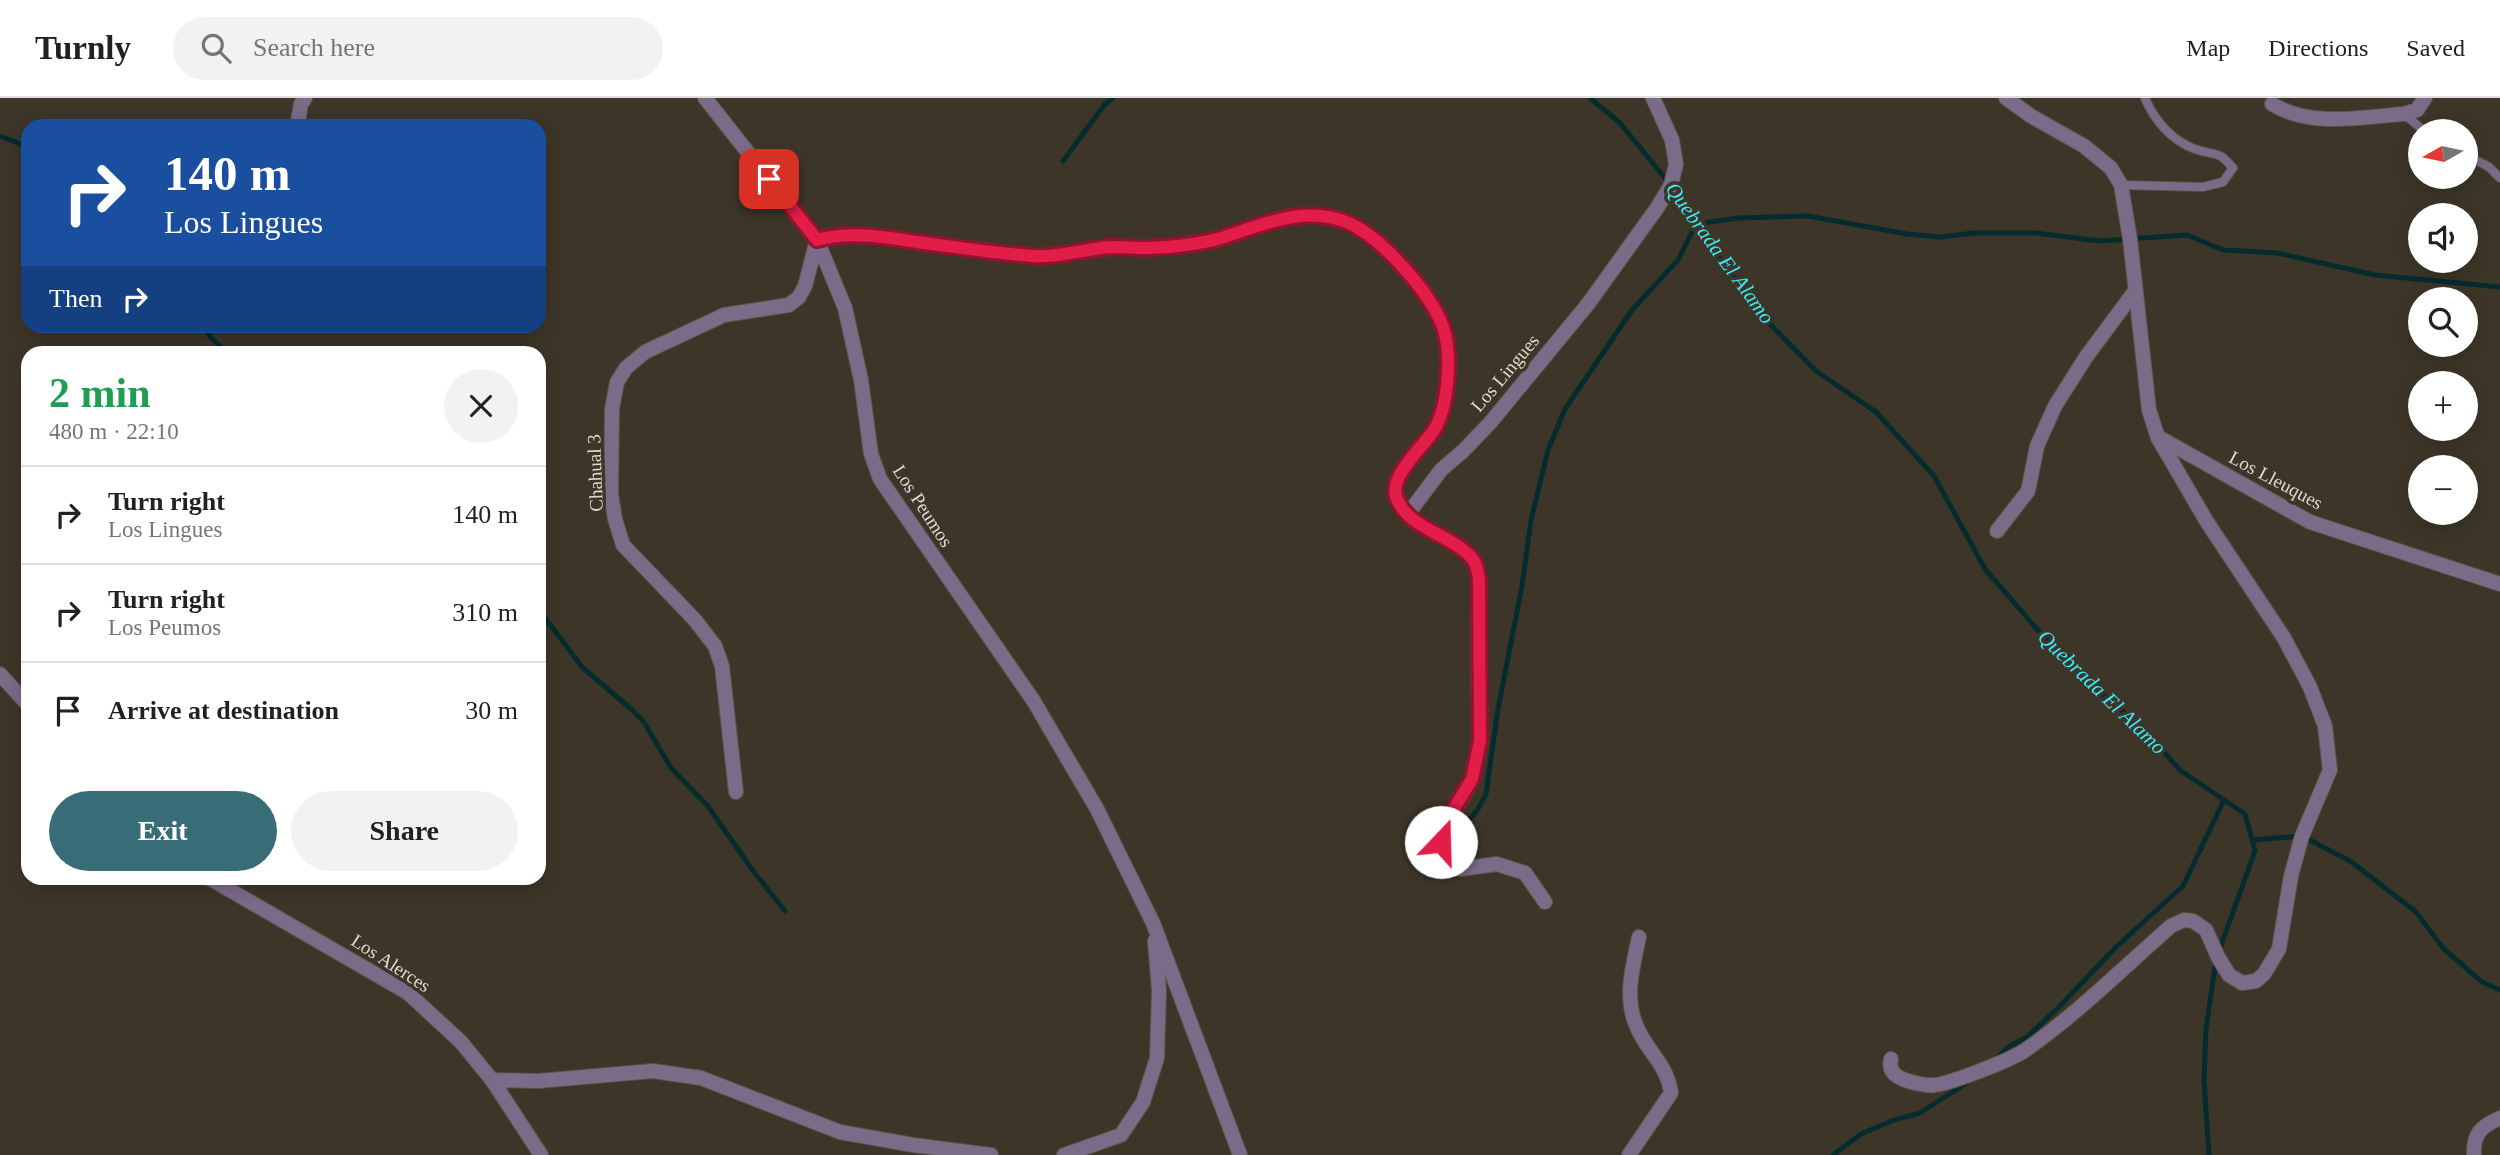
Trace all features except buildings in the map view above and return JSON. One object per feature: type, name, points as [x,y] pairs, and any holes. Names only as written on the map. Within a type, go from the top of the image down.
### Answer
[{"type":"street","points":[[298,119],[305,98]]},
{"type":"street","name":"Los Peumos","points":[[705,98],[817,240],[845,308],[861,380],[871,454],[880,479],[1033,700],[1097,809],[1153,923],[1240,1155]]},
{"type":"street","name":"Los Lingues","points":[[817,240],[853,235],[1036,256],[1111,247],[1188,244],[1291,217],[1319,216],[1349,223],[1403,265],[1428,298],[1443,328],[1448,354],[1446,393],[1436,428],[1402,471],[1396,484],[1395,494],[1408,514],[1441,470],[1490,423],[1588,304],[1671,185],[1676,164],[1672,140],[1653,98]]},
{"type":"street","points":[[1891,1059],[1889,1066],[1893,1073],[1905,1080],[1933,1085],[1987,1068],[2022,1052],[2171,926],[2184,920],[2193,921],[2206,930],[2217,957],[2229,975],[2242,983],[2256,981],[2264,974],[2279,949],[2291,876],[2302,836],[2330,771],[2325,726],[2310,687],[2284,638],[2207,522],[2158,438],[2149,410],[2122,186],[2111,168],[2084,146],[2031,117],[2006,98]]},
{"type":"street","points":[[2272,104],[2286,112],[2318,119],[2404,114],[2417,110],[2425,98]]},
{"type":"street","name":"Chahual 3","points":[[736,792],[722,666],[715,646],[695,620],[623,545],[611,494],[612,409],[617,382],[626,368],[645,352],[724,315],[789,305],[799,297],[805,286],[817,240]]},
{"type":"street","points":[[1997,531],[2028,491],[2037,446],[2055,406],[2086,357],[2135,291]]},
{"type":"street","name":"Los Lleuques","points":[[2158,438],[2310,522],[2500,584]]},
{"type":"street","points":[[1408,514],[1427,530],[1468,553],[1476,564],[1479,578],[1480,741],[1472,779],[1444,825],[1441,842],[1448,859],[1460,869],[1497,864],[1525,873],[1545,902]]},
{"type":"street","points":[[0,674],[21,697]]},
{"type":"street","name":"Los Alerces","points":[[221,885],[408,993],[461,1042],[492,1080],[541,1155]]},
{"type":"street","points":[[1064,1155],[1122,1135],[1143,1102],[1157,1058],[1159,991],[1153,923]]},
{"type":"street","points":[[1629,1155],[1671,1093],[1669,1079],[1636,1026],[1631,1006],[1630,981],[1639,937]]},
{"type":"street","points":[[492,1080],[538,1081],[653,1072],[701,1078],[840,1132],[990,1155]]},
{"type":"street","points":[[2474,1155],[2477,1133],[2500,1118]]},
{"type":"lane","points":[[2122,186],[2203,187],[2223,182],[2233,168],[2222,155],[2195,149],[2173,138],[2145,98]]},
{"type":"lane","points":[[2404,114],[2410,119]]},
{"type":"lane","points":[[2478,161],[2500,178]]},
{"type":"waterway","points":[[1063,161],[1105,104],[1113,98]]},
{"type":"waterway","name":"Quebrada El Alamo","points":[[1590,98],[1620,123],[1669,183],[1756,310],[1816,371],[1876,412],[1934,476],[1985,569],[2064,660],[2141,727],[2181,771],[2245,814],[2255,851],[2219,951]]},
{"type":"waterway","points":[[0,136],[21,144]]},
{"type":"waterway","points":[[1446,848],[1478,809],[1486,794],[1531,520],[1548,450],[1565,409],[1632,310],[1678,260],[1696,224],[1738,218],[1808,216],[1907,234],[1941,237],[1974,233],[2036,233],[2099,241],[2187,235],[2223,250],[2277,253],[2375,275],[2500,287]]},
{"type":"waterway","points":[[208,333],[220,346]]},
{"type":"waterway","points":[[546,619],[582,667],[644,722],[671,768],[707,805],[785,911]]},
{"type":"waterway","points":[[1997,1058],[2008,1047],[2027,1037],[2116,947],[2183,886],[2224,800]]},
{"type":"waterway","points":[[2252,840],[2302,836],[2350,861],[2415,911],[2444,949],[2482,982],[2500,990]]},
{"type":"waterway","name":"Quebrada El Alamo","points":[[2209,1155],[2204,1081],[2206,1029],[2216,960]]},
{"type":"waterway","points":[[1833,1155],[1861,1134],[1894,1120],[1920,1113],[1968,1082]]},
{"type":"route","points":[[769,179],[817,240],[853,235],[1036,256],[1111,247],[1147,248],[1188,244],[1219,238],[1267,222],[1291,217],[1319,216],[1349,223],[1403,265],[1428,298],[1443,328],[1448,354],[1446,393],[1436,428],[1402,471],[1395,494],[1408,514],[1427,530],[1468,553],[1476,564],[1479,578],[1480,741],[1472,779],[1444,825],[1441,842]]}]
